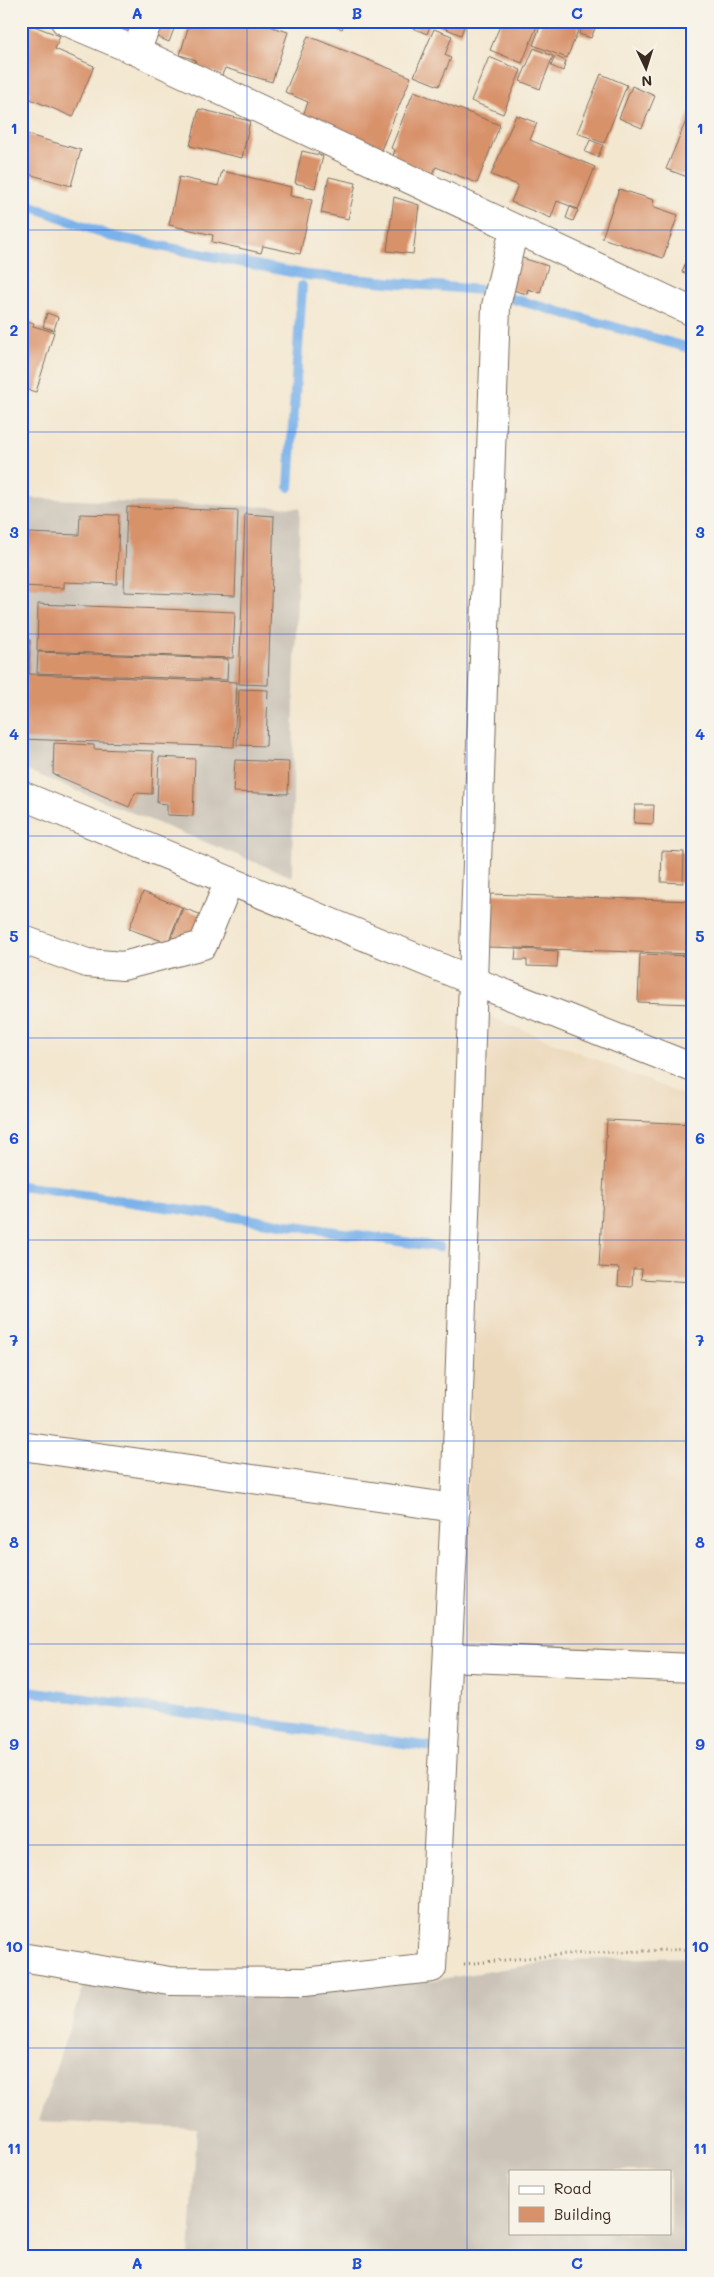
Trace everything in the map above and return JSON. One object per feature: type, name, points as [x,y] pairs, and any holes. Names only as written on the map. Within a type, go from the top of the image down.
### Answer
[{"type":"street","points":[[65,21],[136,51],[693,312]]},
{"type":"street","points":[[136,51],[148,21]]},
{"type":"street","points":[[21,1957],[170,1981],[305,1982],[432,1968],[455,1508],[498,296],[514,228]]},
{"type":"street","points":[[21,796],[473,981],[693,1068]]},
{"type":"street","points":[[21,939],[87,963],[123,966],[204,945],[228,881]]},
{"type":"street","points":[[21,1446],[455,1508]]},
{"type":"street","points":[[449,1658],[693,1668]]},
{"type":"path","points":[[432,1968],[567,1954],[693,1949]]},
{"type":"shaded area","points":[[26,498],[300,508],[294,692],[292,877],[21,768],[21,513]]},
{"type":"shaded area","points":[[484,1014],[693,1099],[693,1655],[462,1647]]},
{"type":"shaded area","points":[[693,1957],[693,2256],[189,2256],[197,2128],[38,2121],[87,1975],[416,1983],[561,1960]]},
{"type":"building","points":[[21,21],[60,36],[55,49],[94,66],[73,117],[28,98],[30,92],[21,89]]},
{"type":"building","points":[[100,21],[135,21],[130,34]]},
{"type":"building","points":[[162,21],[177,21],[169,42],[155,36]]},
{"type":"building","points":[[190,21],[253,21],[288,32],[272,82],[225,68],[222,75],[194,66],[196,60],[180,55]]},
{"type":"building","points":[[324,21],[345,21],[342,29]]},
{"type":"building","points":[[401,21],[432,21],[427,34],[401,23]]},
{"type":"building","points":[[439,21],[466,21],[461,35],[437,25]]},
{"type":"building","points":[[502,21],[539,21],[522,63],[490,50]]},
{"type":"building","points":[[542,21],[582,21],[567,58],[533,45]]},
{"type":"building","points":[[583,21],[598,21],[591,38],[579,34]]},
{"type":"building","points":[[434,29],[452,36],[445,55],[451,58],[439,86],[414,76]]},
{"type":"building","points":[[308,36],[411,77],[381,150],[302,118],[308,102],[285,92]]},
{"type":"building","points":[[534,48],[553,56],[540,89],[520,81]]},
{"type":"building","points":[[555,56],[566,61],[563,71],[551,66]]},
{"type":"building","points":[[489,57],[521,70],[503,114],[471,101]]},
{"type":"building","points":[[601,74],[627,85],[604,143],[577,133]]},
{"type":"building","points":[[632,86],[655,96],[642,128],[619,118]]},
{"type":"building","points":[[414,91],[500,125],[477,183],[436,167],[432,175],[392,159],[395,150],[391,148]]},
{"type":"building","points":[[693,104],[693,179],[666,169]]},
{"type":"building","points":[[199,109],[250,121],[242,158],[190,146]]},
{"type":"building","points":[[516,115],[537,123],[530,140],[595,167],[578,209],[557,201],[551,218],[511,202],[518,185],[491,175]]},
{"type":"building","points":[[21,133],[81,150],[71,186],[21,172]]},
{"type":"building","points":[[590,140],[603,145],[598,157],[585,152]]},
{"type":"building","points":[[302,151],[323,156],[315,188],[295,183]]},
{"type":"building","points":[[222,171],[291,187],[290,196],[312,200],[300,254],[263,246],[261,253],[212,242],[213,235],[169,225],[179,177],[218,186]]},
{"type":"building","points":[[329,177],[356,183],[348,219],[321,213]]},
{"type":"building","points":[[619,189],[654,200],[652,206],[678,215],[663,258],[602,238]]},
{"type":"building","points":[[394,197],[419,205],[413,254],[387,251]]},
{"type":"building","points":[[570,207],[578,210],[573,221],[566,218]]},
{"type":"building","points":[[693,244],[693,276],[682,272]]},
{"type":"building","points":[[519,257],[548,266],[540,293],[528,289],[527,294],[509,289]]},
{"type":"building","points":[[47,313],[58,317],[54,330],[43,327]]},
{"type":"building","points":[[21,319],[34,323],[33,326],[54,332],[36,392],[21,388]]},
{"type":"building","points":[[127,507],[238,511],[235,596],[124,592]]},
{"type":"building","points":[[80,514],[119,515],[117,584],[64,582],[64,588],[21,586],[21,539],[28,539],[28,533],[79,535]]},
{"type":"building","points":[[245,514],[274,516],[268,685],[239,684]]},
{"type":"building","points":[[38,604],[235,612],[233,658],[37,651]]},
{"type":"building","points":[[21,640],[30,640],[29,674],[237,682],[234,747],[21,739]]},
{"type":"building","points":[[38,652],[228,659],[227,680],[37,673]]},
{"type":"building","points":[[239,689],[268,690],[266,746],[237,745]]},
{"type":"building","points":[[54,743],[94,745],[94,749],[153,751],[152,794],[135,793],[129,807],[53,774]]},
{"type":"building","points":[[159,757],[195,759],[193,816],[167,815],[167,804],[157,803]]},
{"type":"building","points":[[235,760],[289,762],[288,794],[233,792]]},
{"type":"building","points":[[635,805],[654,805],[653,824],[634,823]]},
{"type":"building","points":[[662,851],[684,852],[683,883],[661,882]]},
{"type":"building","points":[[143,892],[182,907],[168,943],[129,929]]},
{"type":"building","points":[[490,894],[693,901],[693,954],[488,947]]},
{"type":"building","points":[[183,908],[202,915],[194,938],[170,941]]},
{"type":"building","points":[[516,949],[558,951],[557,967],[527,966],[527,960],[515,960]]},
{"type":"building","points":[[640,954],[693,956],[692,1004],[638,1002]]},
{"type":"building","points":[[607,1120],[693,1124],[693,1282],[641,1279],[642,1269],[633,1269],[632,1287],[618,1286],[619,1268],[599,1267]]},
{"type":"waterway","points":[[21,202],[110,236],[306,275],[481,290],[693,349]]},
{"type":"waterway","points":[[289,487],[302,286]]},
{"type":"waterway","points":[[21,1186],[439,1247]]},
{"type":"waterway","points":[[21,1690],[432,1747]]}]
